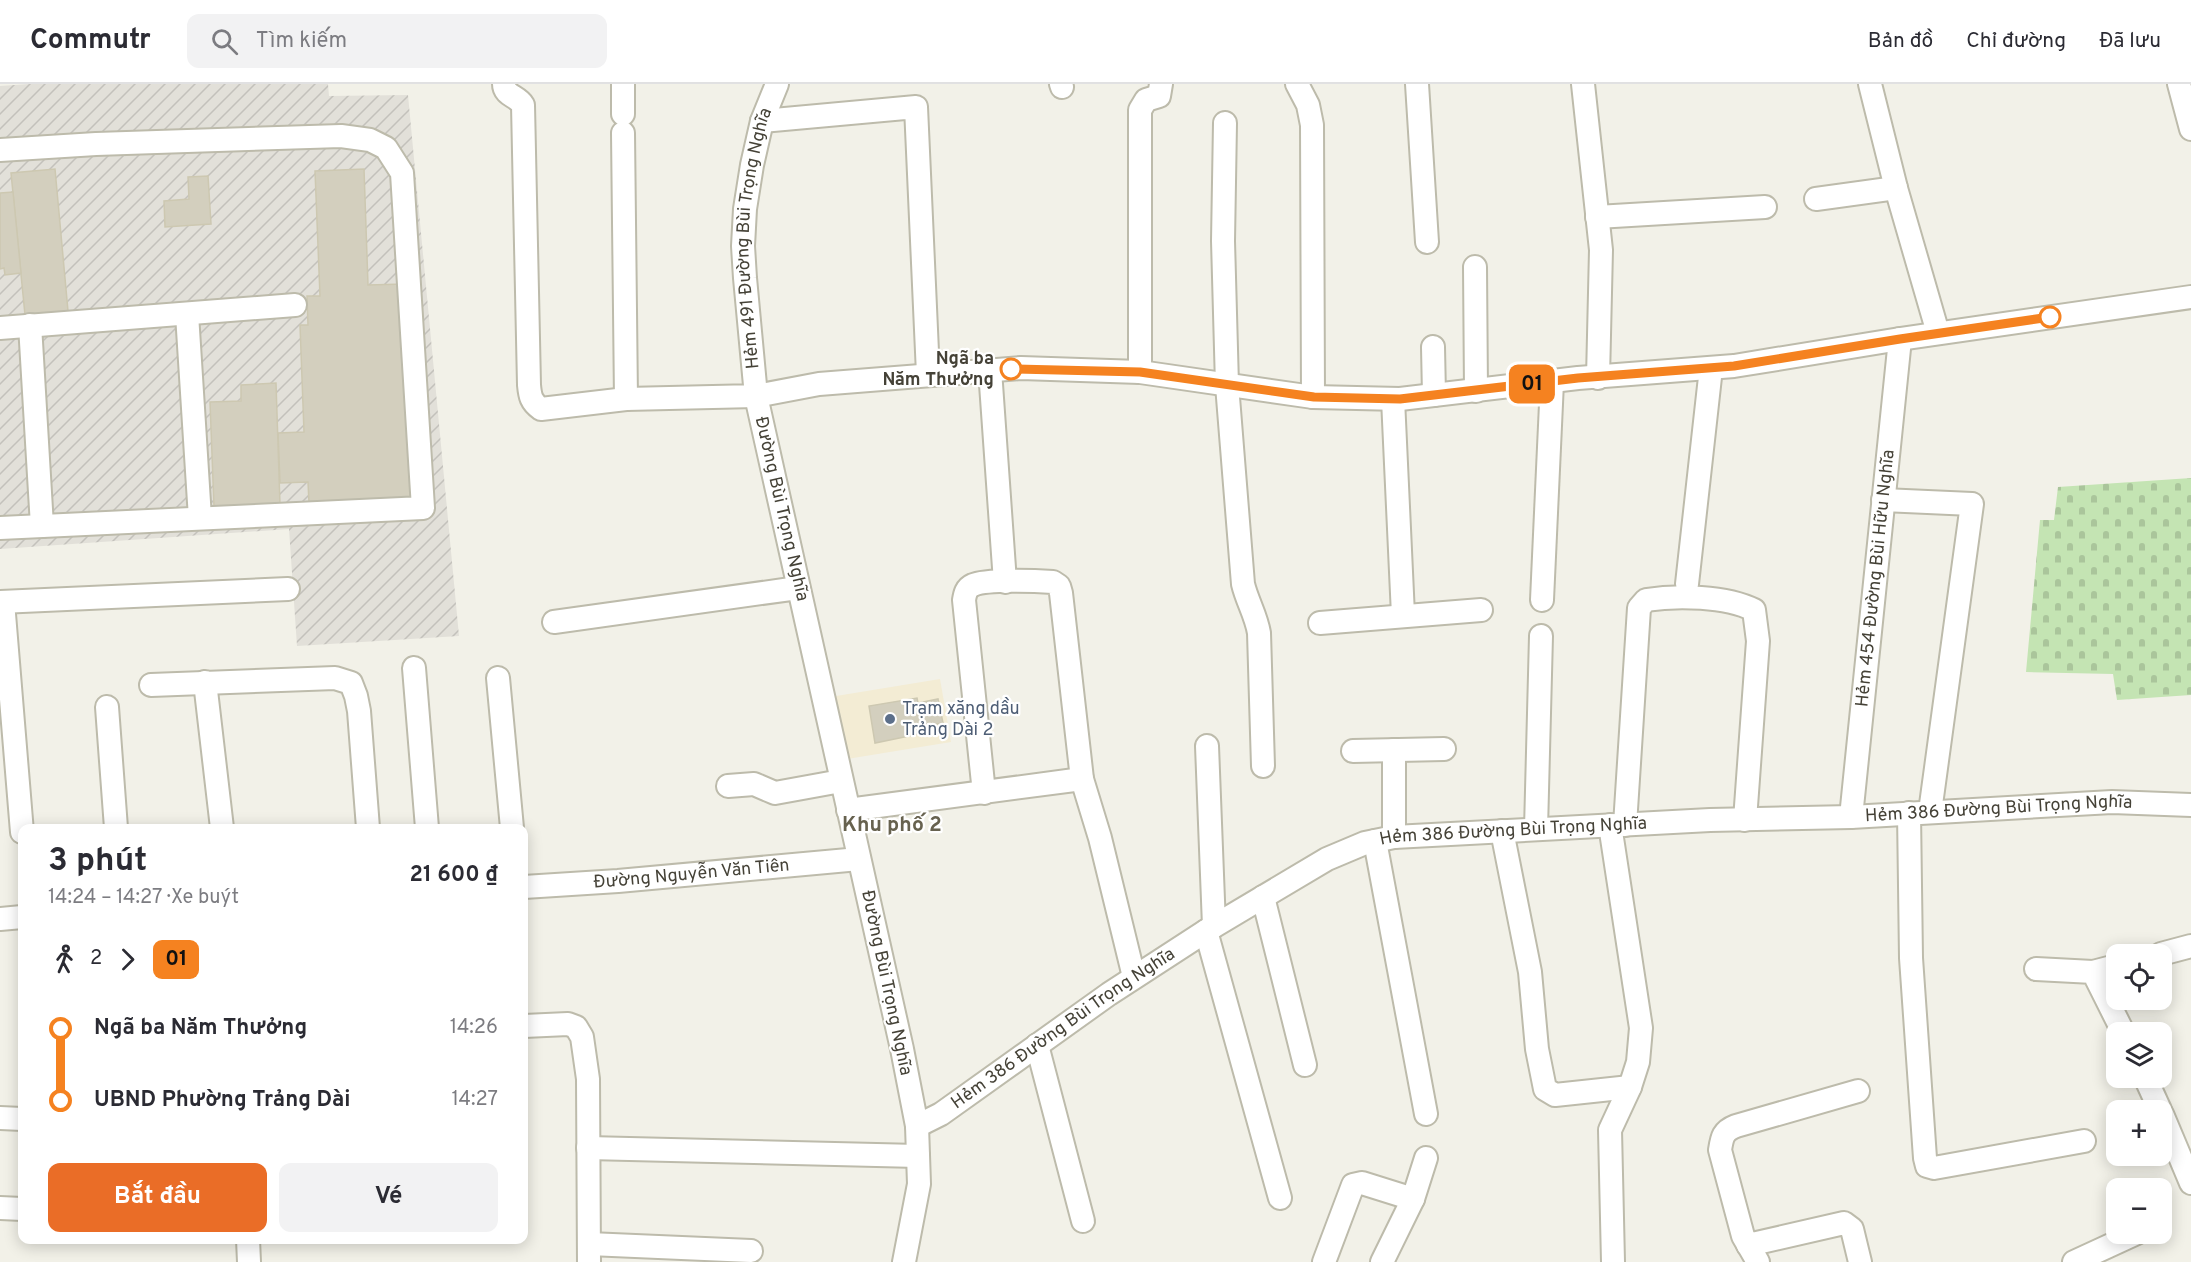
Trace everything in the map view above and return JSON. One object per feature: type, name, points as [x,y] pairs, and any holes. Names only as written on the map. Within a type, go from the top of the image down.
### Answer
[{"type":"street","points":[[504,84],[504,88],[510,95],[519,99],[523,105],[530,396],[534,404],[541,408],[626,399],[756,396]]},
{"type":"street","points":[[623,84],[626,399]]},
{"type":"street","name":"Hẻm 491 Đường Bùi Trọng Nghĩa","points":[[756,396],[743,246],[745,209],[762,121],[777,84]]},
{"type":"street","points":[[1140,372],[1140,110],[1146,100],[1159,96],[1161,84]]},
{"type":"street","points":[[1297,84],[1308,105],[1312,125],[1314,397]]},
{"type":"street","points":[[1417,84],[1427,242]]},
{"type":"street","points":[[1583,84],[1601,250],[1598,378]]},
{"type":"street","points":[[1870,84],[1896,188],[1938,333]]},
{"type":"street","points":[[2185,92],[2191,129]]},
{"type":"street","points":[[762,121],[916,106],[928,374]]},
{"type":"street","points":[[1225,123],[1223,241],[1227,385],[1243,584],[1247,599],[1256,615],[1258,633],[1263,766]]},
{"type":"street","points":[[0,150],[96,144],[341,136],[370,140],[386,148],[402,172],[423,508],[0,528]]},
{"type":"street","points":[[1816,199],[1896,188]]},
{"type":"street","points":[[1597,218],[1764,207]]},
{"type":"street","points":[[1475,267],[1476,391]]},
{"type":"street","name":"Đường Bùi Trọng Nghĩa","points":[[903,1262],[919,1184],[917,1126],[756,396],[819,384],[1021,368],[1140,372],[1314,397],[1393,399],[1578,378],[1734,366],[1938,333],[2191,297]]},
{"type":"street","points":[[0,328],[295,305]]},
{"type":"street","points":[[187,314],[200,518]]},
{"type":"street","points":[[30,325],[42,526]]},
{"type":"street","name":"Hẻm 454 Đường Bùi Hữu Nghĩa","points":[[1851,817],[1900,339]]},
{"type":"street","points":[[1433,347],[1434,395]]},
{"type":"street","points":[[1687,584],[1711,368]]},
{"type":"street","points":[[990,370],[1005,582]]},
{"type":"street","points":[[1542,600],[1552,382]]},
{"type":"street","points":[[1393,399],[1403,615]]},
{"type":"street","points":[[1883,500],[1972,504],[1919,812],[1911,958],[1925,1158],[1928,1166],[1934,1168],[2084,1141]]},
{"type":"street","points":[[984,793],[964,600],[966,590],[973,584],[1053,582],[1059,586],[1082,779],[1100,838],[1134,976]]},
{"type":"street","points":[[554,622],[798,588]]},
{"type":"street","points":[[21,824],[1,602],[288,589]]},
{"type":"street","points":[[1613,1262],[1610,1130],[1630,1087],[1638,1062],[1641,1028],[1618,825],[1639,608],[1646,600],[1684,597],[1742,604],[1754,610],[1758,640],[1744,819]]},
{"type":"street","points":[[1320,623],[1481,610]]},
{"type":"street","points":[[1536,829],[1541,636]]},
{"type":"street","points":[[414,668],[426,824]]},
{"type":"street","points":[[151,685],[335,678],[351,683],[359,711],[368,824]]},
{"type":"street","points":[[498,678],[512,824]]},
{"type":"street","points":[[205,682],[222,824]]},
{"type":"street","points":[[107,707],[116,824]]},
{"type":"street","points":[[1207,746],[1210,928],[1280,1198]]},
{"type":"street","points":[[1353,751],[1444,749]]},
{"type":"street","points":[[1394,750],[1384,839],[1426,1114]]},
{"type":"street","points":[[848,810],[1082,779]]},
{"type":"street","points":[[728,786],[754,784],[775,793],[841,781]]},
{"type":"street","name":"Hẻm 386 Đường Bùi Trọng Nghĩa","points":[[917,1126],[941,1114],[1134,976],[1327,859],[1365,843],[1384,839],[1536,829],[1744,819],[1851,817],[2112,802],[2191,805]]},
{"type":"street","points":[[1502,831],[1530,972],[1545,1089],[1555,1095],[1630,1087]]},
{"type":"street","name":"Đường Nguyễn Văn Tiên","points":[[528,887],[859,859]]},
{"type":"street","points":[[1263,897],[1305,1065]]},
{"type":"street","points":[[0,919],[18,917]]},
{"type":"street","points":[[2172,951],[2191,946]]},
{"type":"street","points":[[2036,969],[2093,972],[2106,969]]},
{"type":"street","points":[[2093,972],[2118,1022]]},
{"type":"street","points":[[528,1026],[568,1024],[576,1027],[582,1037],[588,1079],[589,1253],[751,1251]]},
{"type":"street","points":[[1037,1045],[1083,1221]]},
{"type":"street","points":[[1858,1091],[1727,1129],[1722,1137],[1720,1150],[1743,1236],[1753,1254],[1844,1223],[1852,1229],[1860,1262]]},
{"type":"street","points":[[0,1118],[18,1119]]},
{"type":"street","points":[[2172,1138],[2191,1183]]},
{"type":"street","points":[[588,1148],[918,1155]]},
{"type":"street","points":[[1382,1262],[1413,1199],[1426,1158]]},
{"type":"street","points":[[1323,1262],[1353,1185],[1357,1182],[1413,1199]]},
{"type":"street","points":[[0,1208],[18,1209]]},
{"type":"street","points":[[248,1244],[249,1262]]},
{"type":"street","points":[[2074,1262],[2113,1244]]},
{"type":"shaded area","points":[[29,84],[328,84],[329,96],[408,95],[459,636],[297,646],[289,529],[0,549],[0,86]]},
{"type":"shaded area","name":"Trạm xăng dầu Trảng Dài 2","points":[[940,679],[951,742],[841,760],[830,697]]},
{"type":"green space","points":[[2191,478],[2191,695],[2117,700],[2113,674],[2026,672],[2040,520],[2054,520],[2058,487]]},
{"type":"building","points":[[55,169],[68,311],[25,315],[11,173]]},
{"type":"building","points":[[364,169],[368,285],[404,284],[412,499],[309,503],[308,482],[280,483],[278,433],[304,432],[300,325],[308,325],[307,296],[320,296],[315,171]]},
{"type":"building","points":[[208,176],[211,224],[165,227],[164,201],[189,199],[188,177]]},
{"type":"building","points":[[13,192],[21,273],[5,275],[4,268],[0,269],[0,193]]},
{"type":"building","points":[[276,383],[280,505],[214,507],[210,402],[241,401],[241,385]]},
{"type":"building","points":[[917,698],[924,733],[875,743],[869,706]]},
{"type":"building","points":[[938,699],[943,723],[923,727],[918,703]]},
{"type":"bus line","name":"01","points":[[1011,369],[1140,372],[1314,397],[1400,399],[1578,378],[1734,366],[2050,317]]},
{"type":"place","name":"Ngã ba Năm Thưởng","points":[[1011,369]]},
{"type":"place","name":"Trạm xăng dầu Trảng Dài 2","points":[[890,719]]},
{"type":"district","name":"Khu phố 2","points":[[892,825]]}]
